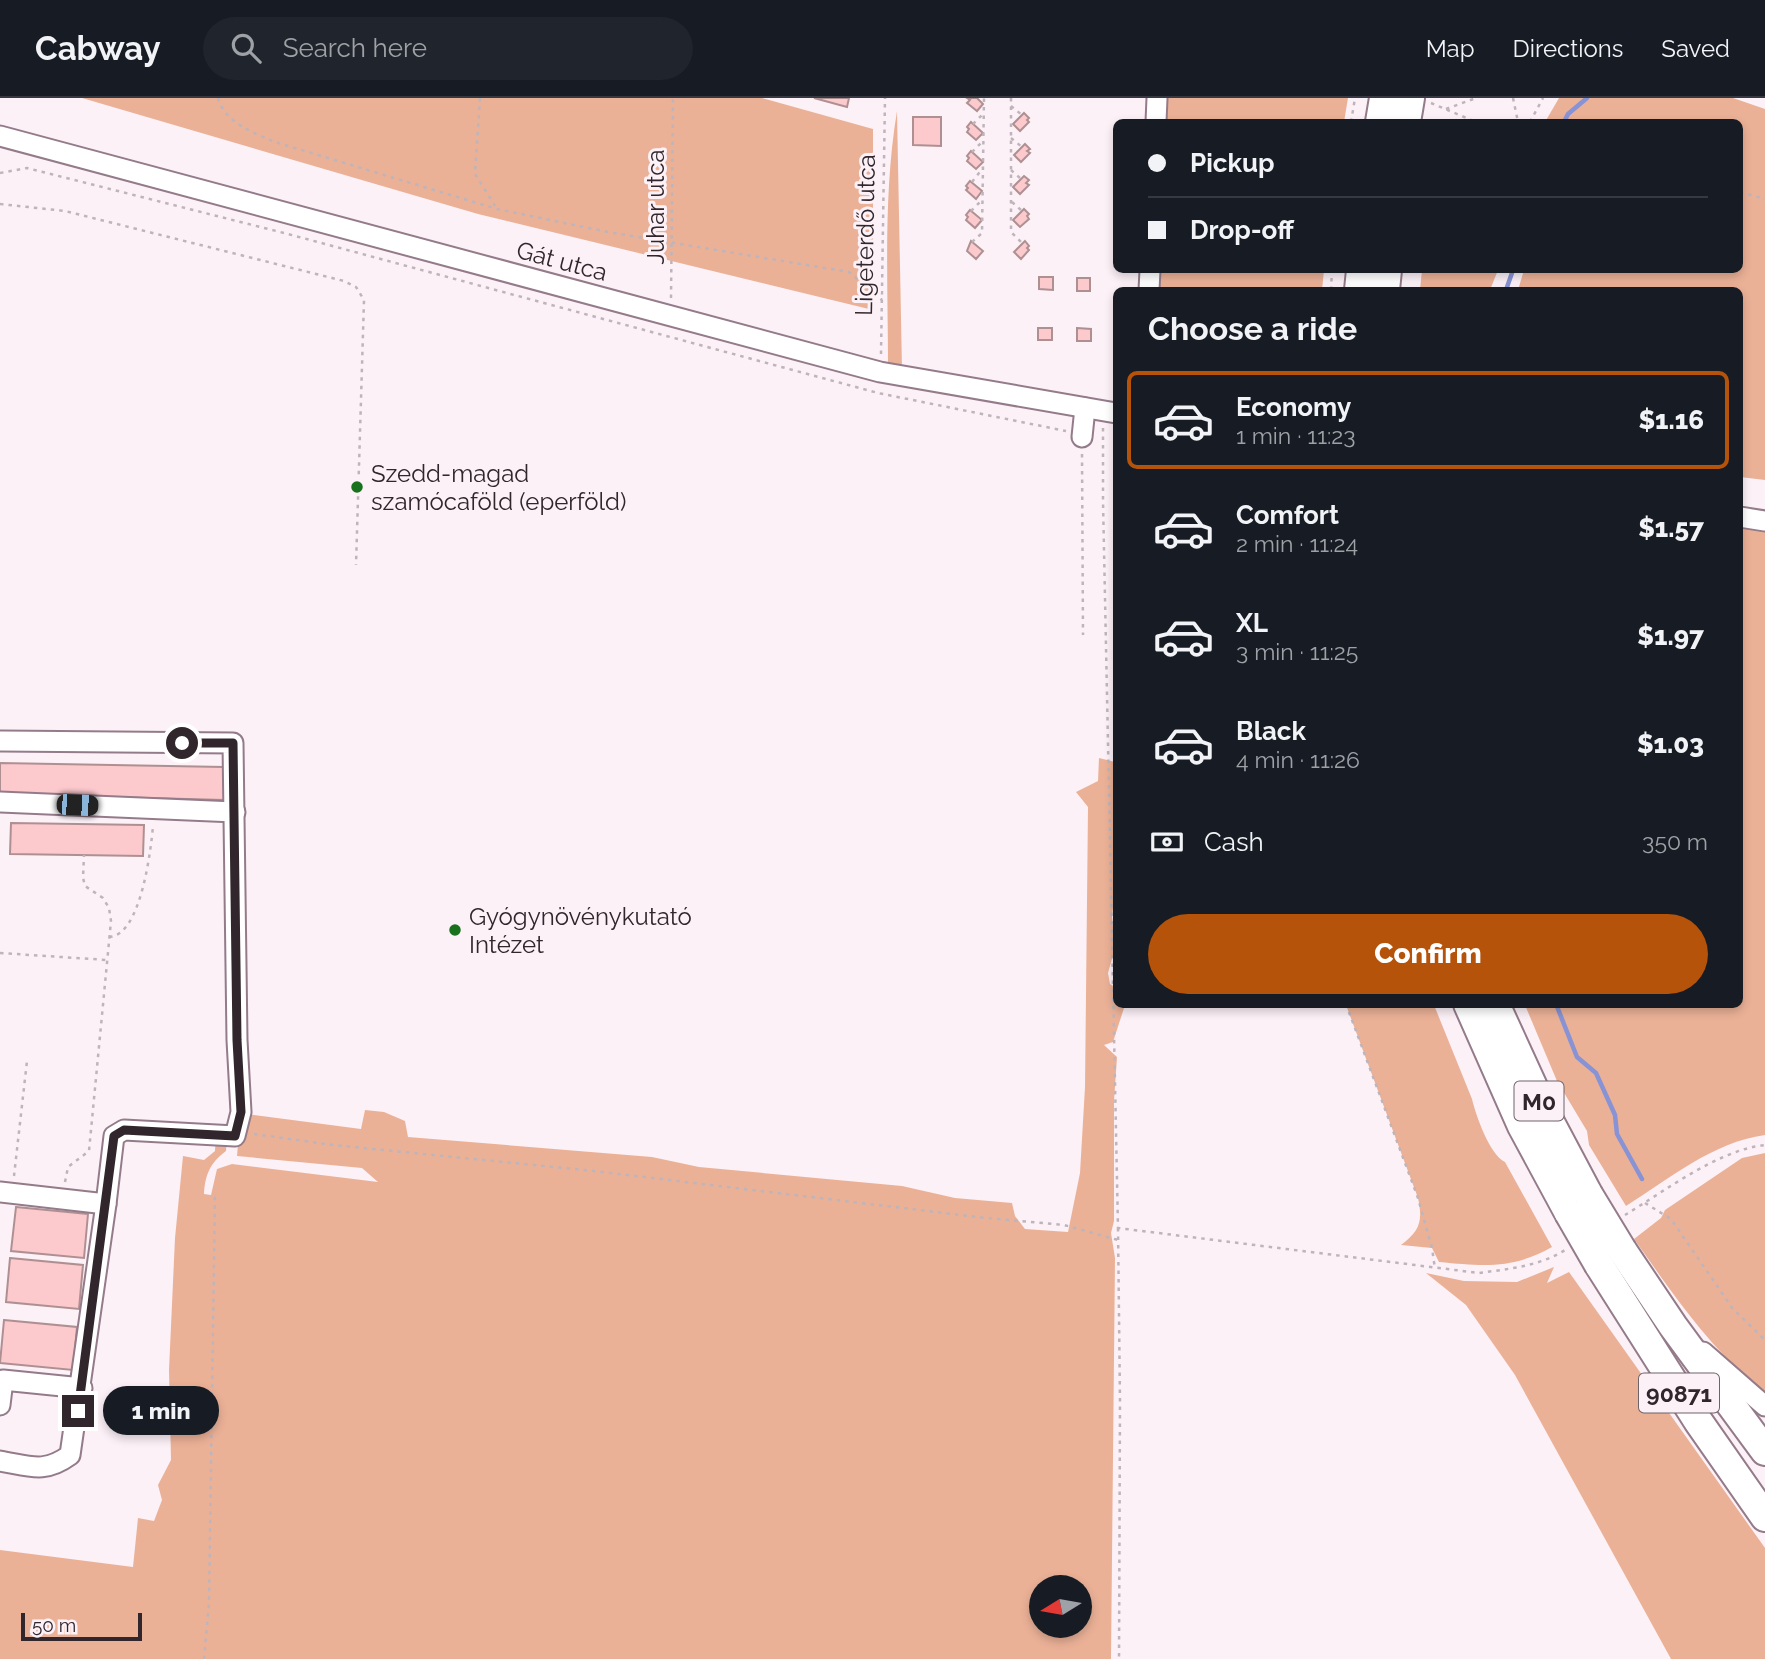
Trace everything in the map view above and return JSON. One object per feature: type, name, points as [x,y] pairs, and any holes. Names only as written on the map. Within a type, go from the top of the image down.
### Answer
[{"type":"highway","points":[[1380,119],[1384,98]]},
{"type":"highway","points":[[1408,119],[1418,100]]},
{"type":"highway","name":"90871","points":[[1470,1008],[1522,1126],[1579,1204],[1611,1257],[1684,1400],[1765,1517]]},
{"type":"highway","name":"M0","points":[[1497,1008],[1538,1100],[1579,1204]]},
{"type":"highway","points":[[1611,1257],[1673,1326],[1765,1451]]},
{"type":"street","points":[[1156,119],[1157,98]]},
{"type":"street","name":"Gát utca","points":[[0,136],[880,372],[1102,411]]},
{"type":"street","points":[[1082,437],[1102,411]]},
{"type":"street","points":[[1743,517],[1765,521]]},
{"type":"street","points":[[0,1461],[46,1468],[58,1464],[70,1455],[82,1388],[114,1136],[124,1130],[235,1136],[241,1112],[237,1040],[233,743],[1,741]]},
{"type":"street","points":[[0,802],[235,812]]},
{"type":"street","points":[[6,1193],[106,1204]]},
{"type":"street","points":[[1673,1326],[1765,1406]]},
{"type":"street","points":[[0,1405],[3,1380],[82,1388]]},
{"type":"path","points":[[219,98],[220,105],[241,126],[275,142],[497,209],[608,232],[849,272],[882,300]]},
{"type":"path","points":[[480,98],[475,174],[497,209]]},
{"type":"path","name":"Juhar utca","points":[[670,316],[673,98]]},
{"type":"path","name":"Ligeterdő utca","points":[[880,372],[885,98]]},
{"type":"path","points":[[972,242],[982,233],[984,98]]},
{"type":"path","points":[[1011,98],[1011,232],[1022,243]]},
{"type":"path","points":[[1352,119],[1355,98]]},
{"type":"path","points":[[1446,109],[1476,98]]},
{"type":"path","points":[[1513,98],[1517,119]]},
{"type":"path","points":[[1532,119],[1543,98]]},
{"type":"path","points":[[1418,100],[1469,119]]},
{"type":"path","points":[[1011,106],[1022,115]]},
{"type":"path","points":[[973,124],[984,113]]},
{"type":"path","points":[[1011,138],[1022,147]]},
{"type":"path","points":[[972,152],[983,140]]},
{"type":"path","points":[[0,173],[27,168],[288,234],[878,393],[1069,432],[1082,437],[1083,635]]},
{"type":"path","points":[[972,182],[983,168]]},
{"type":"path","points":[[1011,170],[1021,179]]},
{"type":"path","points":[[1743,193],[1765,199]]},
{"type":"path","points":[[971,211],[983,200]]},
{"type":"path","points":[[1011,201],[1022,211]]},
{"type":"path","points":[[0,204],[65,211],[344,281],[356,287],[364,300],[356,565]]},
{"type":"path","points":[[1102,411],[1113,985]]},
{"type":"path","points":[[109,937],[115,937],[121,932],[131,918],[147,876],[155,808]]},
{"type":"path","points":[[64,1199],[68,1167],[89,1152],[111,921],[109,908],[103,898],[85,886],[84,855]]},
{"type":"path","points":[[0,953],[107,960]]},
{"type":"path","points":[[1113,1008],[1120,1401],[1119,1659]]},
{"type":"path","points":[[1347,1008],[1418,1198],[1435,1269]]},
{"type":"path","points":[[6,1193],[27,1061]]},
{"type":"path","points":[[235,1136],[251,1134],[1064,1225],[1118,1240]]},
{"type":"path","points":[[1623,1216],[1704,1168],[1749,1147],[1765,1145]]},
{"type":"path","points":[[204,1659],[209,1603],[215,1194]]},
{"type":"path","points":[[1645,1203],[1671,1220],[1733,1309],[1765,1340]]},
{"type":"path","points":[[1118,1227],[1479,1273],[1516,1268],[1567,1250]]},
{"type":"shaded area","points":[[82,98],[762,98],[873,129],[873,310],[478,214]]},
{"type":"shaded area","points":[[1153,98],[1348,98],[1344,119],[1153,119]]},
{"type":"shaded area","points":[[1559,98],[1733,98],[1765,109],[1765,480],[1743,477],[1743,287],[1519,287],[1523,273],[1743,273],[1743,119],[1547,119]]},
{"type":"shaded area","points":[[897,111],[902,369],[888,366],[888,206]]},
{"type":"shaded area","points":[[1150,273],[1324,273],[1322,287],[1149,287]]},
{"type":"shaded area","points":[[1422,273],[1497,273],[1491,287],[1420,287]]},
{"type":"shaded area","points":[[1743,526],[1765,526],[1765,1135],[1727,1145],[1710,1153],[1626,1206],[1589,1145],[1587,1131],[1557,1081],[1526,1008],[1743,1008]]},
{"type":"shaded area","points":[[1099,758],[1113,762],[1113,955],[1108,973],[1113,986],[1113,1008],[1124,1008],[1113,1042],[1104,1045],[1117,1057],[1114,1101],[1114,1221],[1111,1233],[1115,1258],[1111,1659],[0,1659],[0,1550],[133,1567],[138,1518],[154,1521],[162,1500],[158,1485],[171,1460],[169,1370],[175,1238],[183,1156],[204,1160],[215,1151],[216,1131],[228,1125],[226,1151],[209,1170],[204,1194],[211,1195],[217,1169],[232,1164],[378,1182],[362,1168],[237,1156],[239,1132],[246,1114],[361,1129],[365,1110],[384,1112],[405,1121],[408,1137],[652,1157],[699,1167],[902,1186],[955,1198],[1012,1203],[1015,1216],[1025,1229],[1068,1232],[1080,1173],[1085,1087],[1088,807],[1076,792],[1098,781]]},
{"type":"shaded area","points":[[1347,1008],[1435,1008],[1484,1134],[1494,1152],[1505,1162],[1552,1247],[1523,1260],[1497,1265],[1439,1262],[1432,1248],[1401,1245],[1418,1225],[1418,1198]]},
{"type":"shaded area","points":[[1765,1153],[1765,1392],[1745,1376],[1710,1340],[1634,1239],[1661,1218],[1665,1210],[1742,1158]]},
{"type":"shaded area","points":[[1554,1267],[1547,1283],[1569,1272],[1765,1548],[1765,1659],[1671,1659],[1515,1375],[1466,1305],[1426,1273],[1464,1281],[1517,1282]]},
{"type":"building","points":[[814,98],[849,98],[847,107]]},
{"type":"building","points":[[967,98],[977,98],[983,104],[977,111],[967,103],[970,100]]},
{"type":"building","points":[[1024,113],[1029,122],[1020,131],[1013,124]]},
{"type":"building","points":[[913,117],[941,117],[941,146],[913,145]]},
{"type":"building","points":[[971,122],[983,133],[976,140],[967,132]]},
{"type":"building","points":[[1025,144],[1030,153],[1021,162],[1014,155]]},
{"type":"building","points":[[971,151],[983,162],[976,169],[967,161]]},
{"type":"building","points":[[1024,176],[1029,180],[1026,183],[1029,185],[1020,194],[1013,187]]},
{"type":"building","points":[[970,181],[982,191],[976,199],[966,190]]},
{"type":"building","points":[[1024,209],[1029,214],[1029,219],[1020,227],[1013,220]]},
{"type":"building","points":[[970,210],[982,220],[975,228],[966,220]]},
{"type":"building","points":[[971,241],[983,251],[976,259],[967,251]]},
{"type":"building","points":[[1025,241],[1029,250],[1021,259],[1014,252]]},
{"type":"building","points":[[1039,277],[1053,277],[1053,290],[1039,289]]},
{"type":"building","points":[[1077,278],[1090,278],[1090,291],[1077,291]]},
{"type":"building","points":[[1038,328],[1052,328],[1052,340],[1038,340]]},
{"type":"building","points":[[1077,328],[1091,329],[1091,341],[1077,341]]},
{"type":"building","points":[[0,763],[224,767],[224,800],[0,794]]},
{"type":"building","points":[[11,823],[144,825],[143,856],[10,854]]},
{"type":"building","points":[[16,1207],[88,1214],[84,1258],[11,1251]]},
{"type":"building","points":[[10,1258],[83,1265],[79,1309],[6,1302]]},
{"type":"building","points":[[4,1320],[77,1327],[73,1370],[0,1363]]},
{"type":"waterway","points":[[1566,119],[1587,98]]},
{"type":"waterway","points":[[1507,287],[1512,273]]},
{"type":"waterway","points":[[1558,1008],[1577,1057],[1596,1073],[1615,1115],[1617,1134],[1642,1179]]},
{"type":"place","name":"Szedd-magad szamócaföld (eperföld)","points":[[357,487]]},
{"type":"place","name":"Gyógynövénykutató Intézet","points":[[455,930]]},
{"type":"route","points":[[78,1411],[114,1136],[124,1130],[235,1136],[241,1112],[237,1040],[233,743],[182,743]]}]
